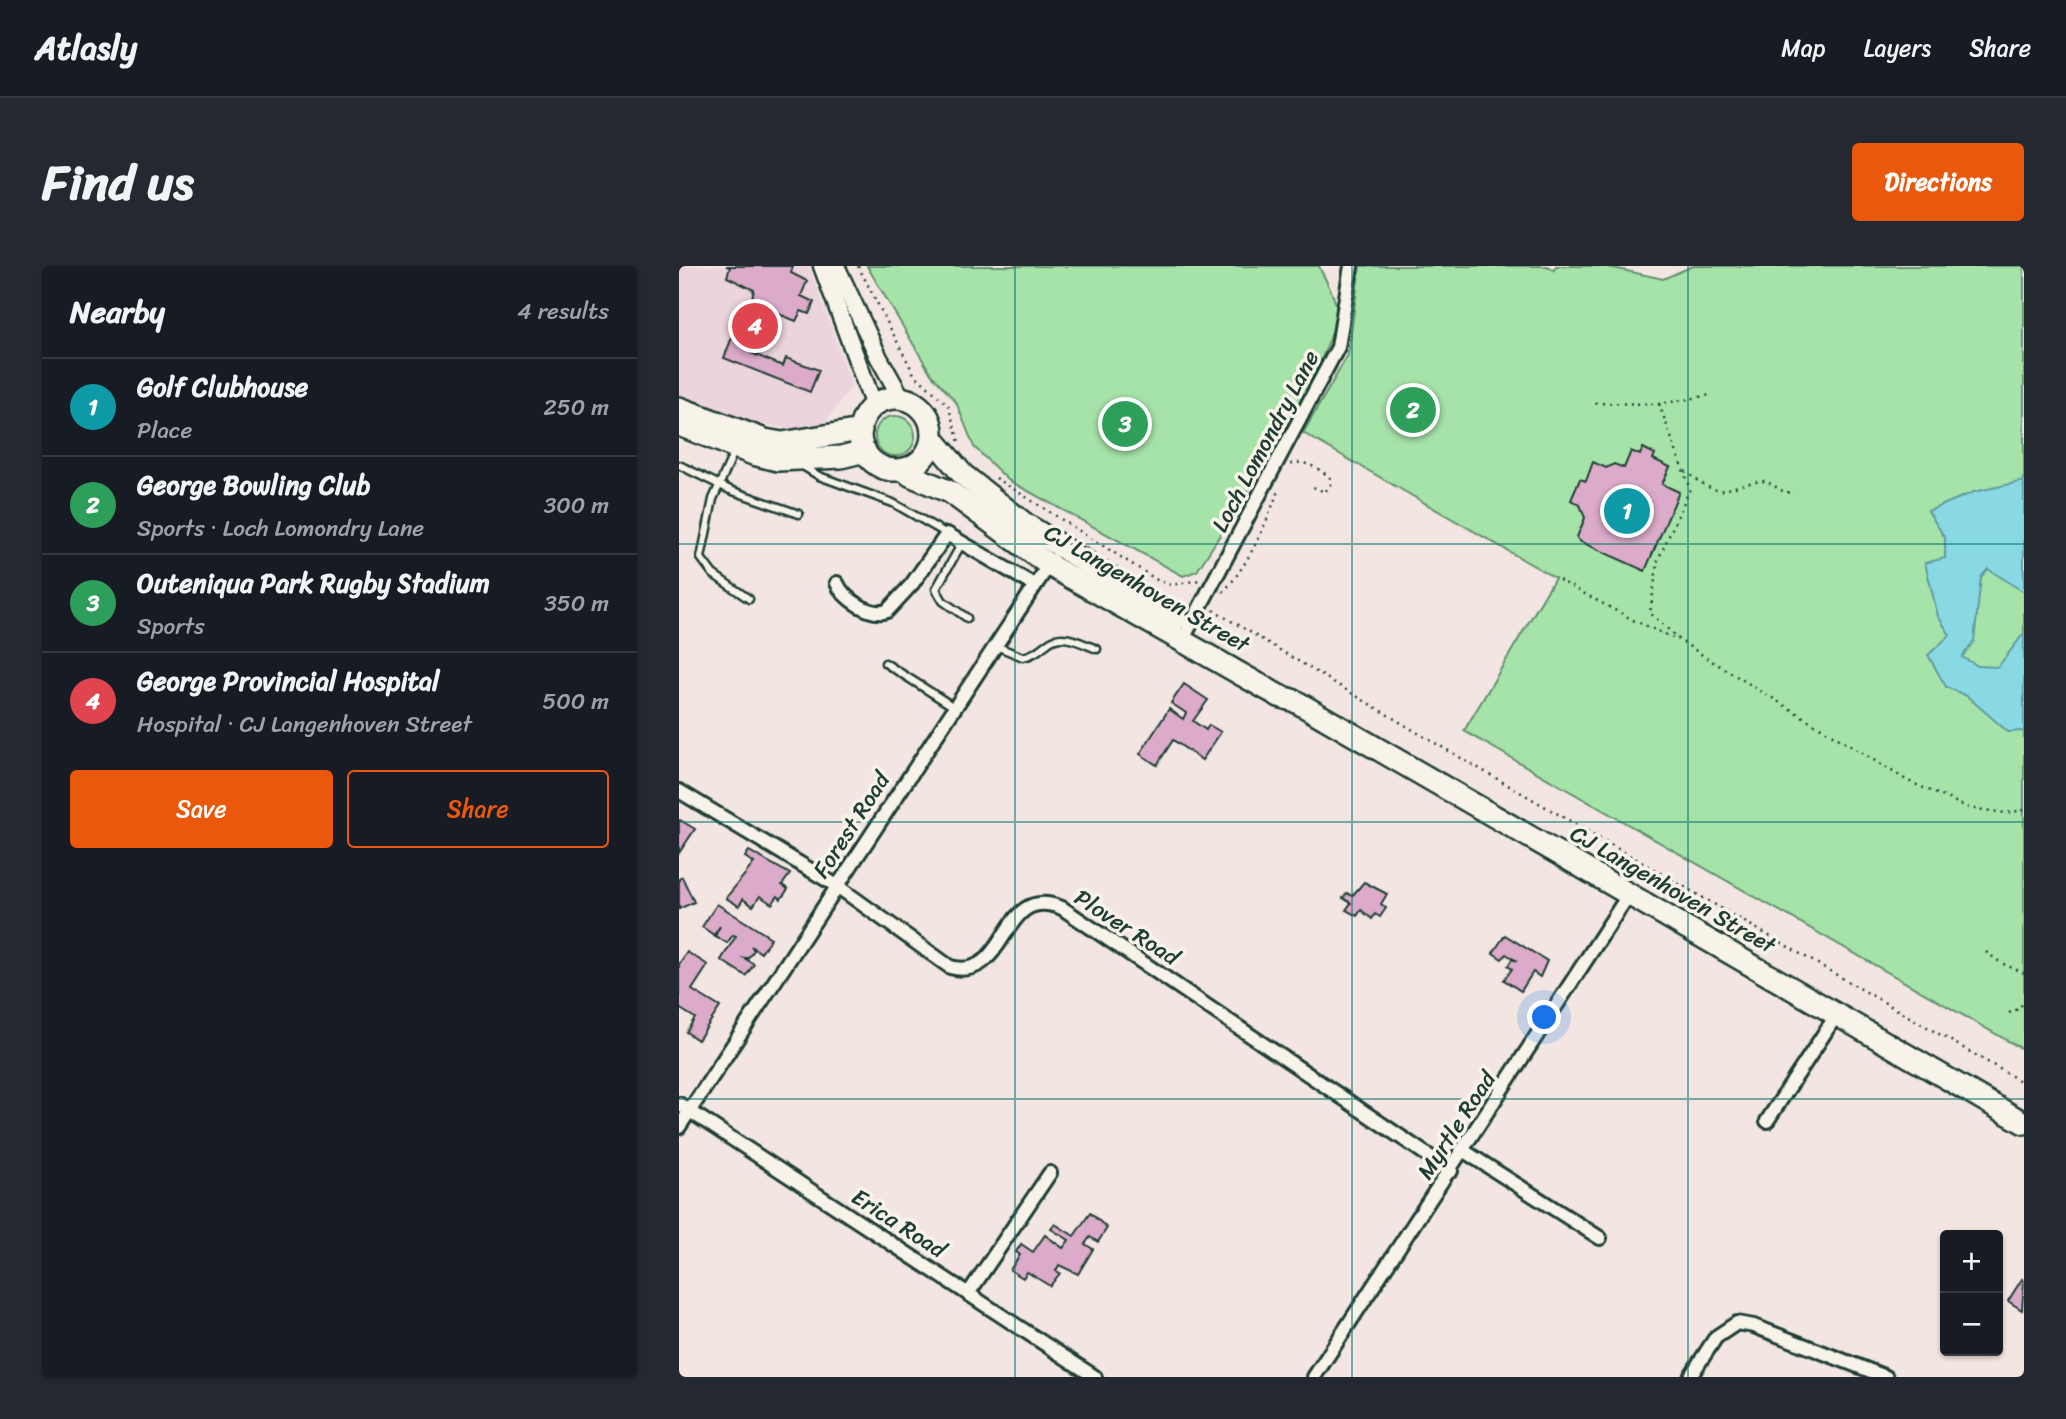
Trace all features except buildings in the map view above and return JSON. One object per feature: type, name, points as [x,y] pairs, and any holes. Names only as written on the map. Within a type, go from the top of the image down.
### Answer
[{"type":"highway","points":[[887,399],[902,399],[915,404],[925,413],[931,425],[932,438],[923,458],[905,469],[885,468],[865,451],[861,430],[864,419],[874,406],[887,399]]},
{"type":"highway","points":[[679,408],[774,442],[797,443],[861,430]]},
{"type":"highway","points":[[679,425],[765,458],[841,457],[865,451]]},
{"type":"highway","name":"CJ Langenhoven Street","points":[[932,438],[968,480],[1054,556]]},
{"type":"highway","name":"CJ Langenhoven Street","points":[[905,469],[910,475],[945,489],[1054,556],[1290,692],[1295,701],[2024,1123]]},
{"type":"street","points":[[823,266],[874,406]]},
{"type":"street","points":[[836,266],[879,358],[902,399]]},
{"type":"street","name":"Loch Lomondry Lane","points":[[1187,633],[1341,341],[1351,266]]},
{"type":"street","points":[[837,583],[842,592],[871,611],[887,611],[912,584],[947,534],[1034,585]]},
{"type":"street","name":"Forest Road","points":[[679,1126],[684,1107],[837,886],[1054,556]]},
{"type":"street","name":"Plover Road","points":[[679,791],[837,886],[937,960],[961,970],[979,965],[987,959],[1025,908],[1044,903],[1062,908],[1451,1171]]},
{"type":"street","name":"Myrtle Road","points":[[1314,1377],[1451,1171],[1629,894]]},
{"type":"street","points":[[1767,1121],[1837,1014]]},
{"type":"street","name":"Erica Road","points":[[684,1107],[1095,1377]]},
{"type":"street","points":[[1464,1151],[1600,1238]]},
{"type":"street","points":[[968,1294],[1050,1173]]},
{"type":"street","points":[[1690,1377],[1716,1337],[1728,1326],[1737,1324],[1754,1326],[1887,1377]]},
{"type":"lane","points":[[737,447],[718,484],[701,558],[713,574],[750,599]]},
{"type":"lane","points":[[794,459],[815,475],[893,503],[947,534]]},
{"type":"lane","points":[[679,465],[718,484],[799,514]]},
{"type":"lane","points":[[962,543],[936,589],[943,601],[967,618]]},
{"type":"lane","points":[[994,645],[1023,657],[1037,652],[1059,637],[1097,649]]},
{"type":"lane","points":[[885,663],[954,707]]},
{"type":"path","points":[[858,266],[914,374],[948,405],[961,447]]},
{"type":"path","points":[[1595,403],[1659,404],[1711,395]]},
{"type":"path","points":[[1659,404],[1690,489],[1658,560],[1650,613],[1681,641]]},
{"type":"path","points":[[1287,467],[1299,461],[1330,478],[1331,484],[1325,492],[1313,487]]},
{"type":"path","points":[[1682,469],[1709,490],[1718,492],[1766,481],[1786,493],[1794,491]]},
{"type":"path","points":[[995,477],[1157,580],[1171,585],[1202,579]]},
{"type":"path","points":[[1218,598],[1233,582],[1269,514],[1282,481]]},
{"type":"path","points":[[1559,580],[1635,621],[1681,641],[1909,781],[1969,808],[2006,813],[2024,810]]},
{"type":"path","points":[[1214,605],[1213,610],[1217,614],[1423,736],[2024,1083]]},
{"type":"path","points":[[1986,952],[2001,963],[2024,973]]},
{"type":"path","points":[[2009,1013],[2020,1008],[2024,1000]]},
{"type":"shaded area","points":[[679,266],[809,266],[852,386],[827,420],[806,431],[755,423],[679,395]]},
{"type":"green space","points":[[867,266],[1319,266],[1336,306],[1333,328],[1321,359],[1280,438],[1197,571],[1183,576],[1008,480],[974,447],[956,402],[931,374]]},
{"type":"green space","points":[[1360,266],[1547,266],[1554,270],[1556,266],[1604,266],[1663,279],[1693,266],[2024,266],[2024,1050],[1464,731],[1555,578],[1303,433],[1348,355]]},
{"type":"green space","points":[[895,416],[903,417],[909,422],[914,428],[914,444],[909,450],[903,455],[895,456],[887,455],[881,450],[876,444],[875,436],[876,428],[881,422],[887,417]]},
{"type":"water","points":[[2024,481],[2024,592],[1988,569],[1981,577],[1974,641],[1962,657],[1978,666],[1998,667],[2024,633],[2024,731],[2008,732],[1967,696],[1946,687],[1928,655],[1950,635],[1938,616],[1925,563],[1945,558],[1945,538],[1928,511],[1974,492]]},
{"type":"place","name":"George Provincial Hospital","points":[[755,326]]},
{"type":"place","name":"George Bowling Club","points":[[1413,410]]},
{"type":"place","name":"Outeniqua Park Rugby Stadium","points":[[1125,424]]},
{"type":"place","name":"Golf Clubhouse","points":[[1627,511]]}]
